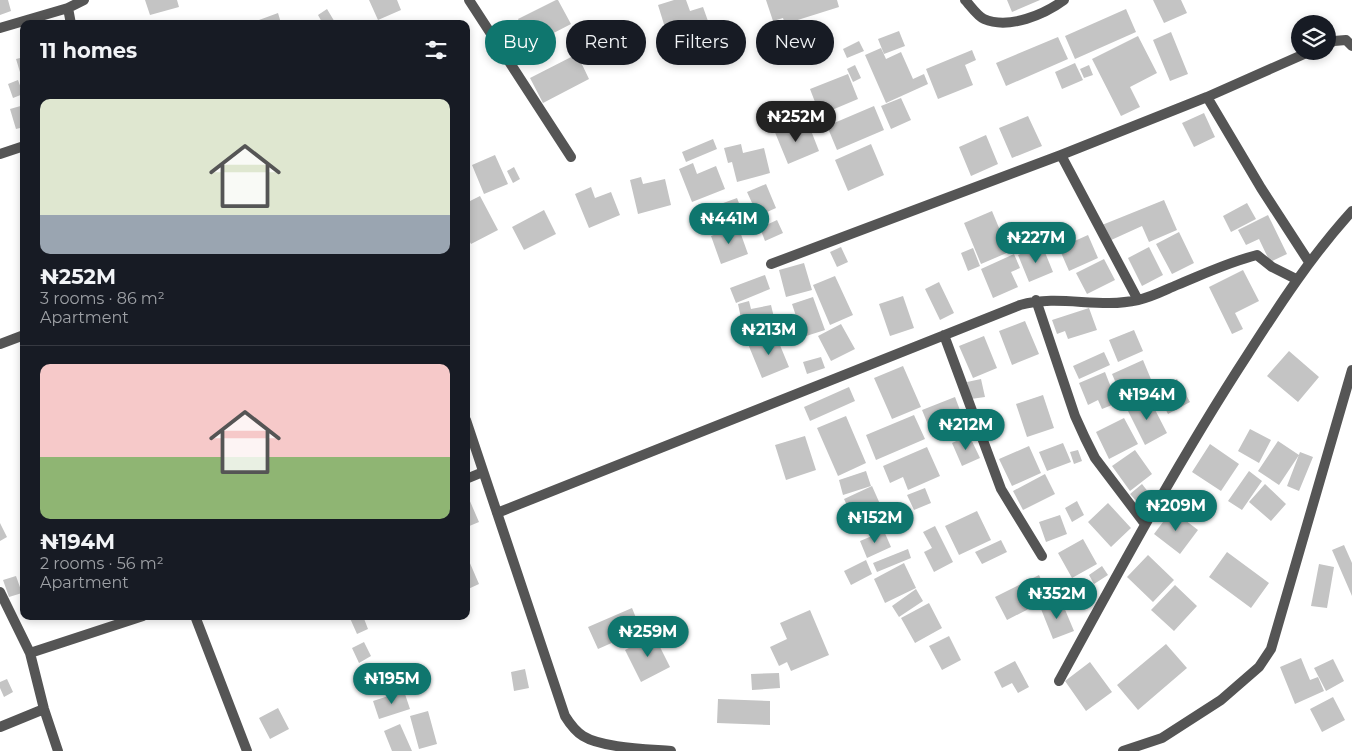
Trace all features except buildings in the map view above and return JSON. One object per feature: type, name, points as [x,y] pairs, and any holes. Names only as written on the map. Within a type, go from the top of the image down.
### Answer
[{"type":"street","points":[[27,20],[68,8],[84,0]]},
{"type":"street","points":[[469,0],[571,157]]},
{"type":"street","points":[[965,0],[984,19],[1001,22],[1022,21],[1050,10],[1064,0]]},
{"type":"street","points":[[68,8],[70,20]]},
{"type":"street","points":[[0,28],[20,22]]},
{"type":"street","points":[[1336,41],[1346,40],[1352,46]]},
{"type":"street","points":[[772,264],[1061,155],[1207,97],[1291,60]]},
{"type":"street","points":[[1207,97],[1261,188],[1310,262]]},
{"type":"street","points":[[0,154],[20,147]]},
{"type":"street","points":[[1061,155],[1138,300]]},
{"type":"street","points":[[1059,681],[1145,524],[1210,412],[1296,279],[1352,211]]},
{"type":"street","points":[[497,513],[1036,300],[1114,303],[1138,300],[1233,262],[1256,255],[1272,267],[1296,279]]},
{"type":"street","points":[[1036,300],[1075,416],[1085,438],[1095,458],[1145,524]]},
{"type":"street","points":[[944,335],[1001,489],[1042,556]]},
{"type":"street","points":[[0,344],[20,336]]},
{"type":"street","points":[[1123,751],[1162,738],[1221,700],[1259,667],[1271,649],[1352,370]]},
{"type":"street","points":[[470,432],[565,716],[574,730],[598,743],[671,751]]},
{"type":"street","points":[[470,478],[483,472]]},
{"type":"street","points":[[0,592],[30,653],[44,708],[58,751]]},
{"type":"street","points":[[30,653],[131,620]]},
{"type":"street","points":[[197,620],[247,751]]},
{"type":"street","points":[[0,727],[44,708]]}]
